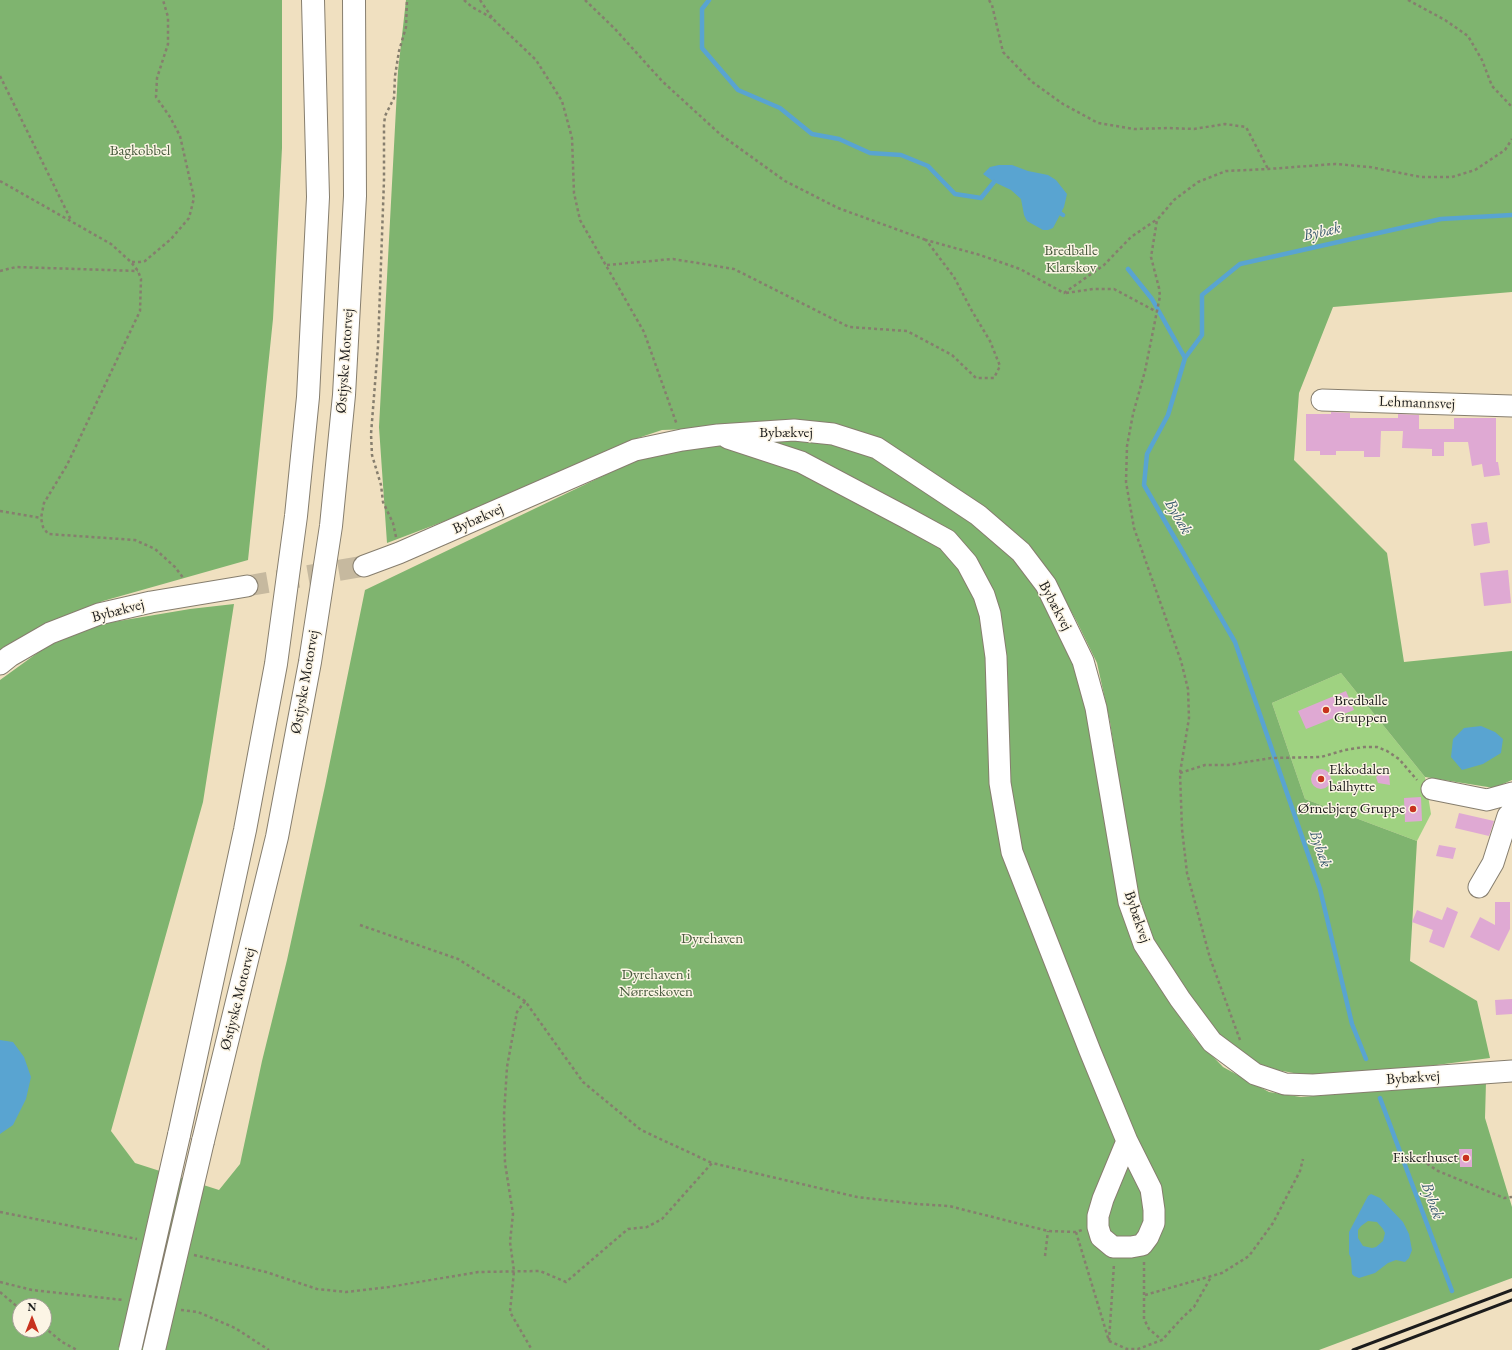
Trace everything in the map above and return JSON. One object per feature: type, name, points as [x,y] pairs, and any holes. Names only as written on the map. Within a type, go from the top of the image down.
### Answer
[{"type":"highway","name":"Østjyske Motorvej","points":[[130,1350],[179,1136],[245,830],[276,664],[296,516],[308,397],[318,197],[313,0]]},
{"type":"highway","name":"Østjyske Motorvej","points":[[154,1350],[277,837],[310,662],[331,526],[344,395],[355,196],[354,0]]},
{"type":"street","name":"Lehmannsvej","points":[[1322,400],[1512,406]]},
{"type":"street","name":"Bybækvej","points":[[364,566],[399,553],[635,450],[682,440],[718,435],[794,430],[833,434],[878,448],[978,515],[1021,552],[1046,585],[1083,661],[1096,708],[1129,902],[1144,944],[1180,999],[1212,1042],[1255,1074],[1285,1084],[1313,1085],[1512,1071]]},
{"type":"street","points":[[794,430],[801,462]]},
{"type":"street","points":[[718,435],[801,462],[947,540],[966,563],[984,595],[990,614],[996,657],[1000,783],[1012,852],[1127,1141],[1151,1189],[1154,1223],[1148,1237],[1142,1245],[1131,1247],[1113,1247],[1101,1236],[1098,1227],[1098,1216],[1103,1199],[1127,1141]]},
{"type":"street","name":"Bybækvej","points":[[0,664],[10,656],[50,633],[99,614],[151,602],[247,586]]},
{"type":"street","points":[[1432,789],[1487,800],[1512,793]]},
{"type":"street","points":[[1479,887],[1493,863],[1508,816],[1512,812]]},
{"type":"path","points":[[131,262],[140,262],[145,260],[171,239],[189,218],[194,198],[180,136],[170,117],[156,97],[157,78],[168,44],[168,17],[163,0]]},
{"type":"path","points":[[399,553],[393,523],[384,502],[381,484],[372,455],[372,434],[378,346],[384,180],[384,125],[385,116],[394,98],[395,76],[399,51],[406,27],[407,0]]},
{"type":"path","points":[[464,0],[472,7],[493,19]]},
{"type":"path","points":[[480,0],[493,19],[536,60],[562,101],[572,138],[574,193],[580,220],[644,332],[682,440]]},
{"type":"path","points":[[585,0],[662,81],[721,135],[785,181],[838,208],[926,240],[980,255],[1020,269],[1064,293],[1114,288],[1157,312]]},
{"type":"path","points":[[989,0],[992,5],[1003,52],[1031,81],[1063,104],[1098,124],[1134,129],[1194,129],[1226,124],[1246,127],[1268,170]]},
{"type":"path","points":[[1408,0],[1445,20],[1468,36],[1482,60],[1492,86],[1512,107]]},
{"type":"path","points":[[0,76],[71,220]]},
{"type":"path","points":[[1064,293],[1104,265],[1131,237],[1157,220],[1174,200],[1198,182],[1226,171],[1268,170],[1335,164],[1370,167],[1421,177],[1452,177],[1475,170],[1506,150],[1512,139]]},
{"type":"path","points":[[0,181],[111,244],[131,262],[138,271],[142,286],[140,311],[67,465],[44,503],[42,518],[43,527],[48,534],[135,540],[155,549],[175,566],[184,578],[189,595]]},
{"type":"path","points":[[1157,220],[1151,257],[1160,296],[1145,371],[1133,414],[1128,440],[1126,482],[1134,528],[1188,688],[1189,718],[1180,773],[1182,830],[1187,873],[1210,958],[1236,1034],[1243,1047]]},
{"type":"path","points":[[607,265],[673,259],[734,269],[849,327],[907,331],[952,355],[976,378],[994,378],[1000,366],[990,341],[954,277],[926,240]]},
{"type":"path","points":[[0,271],[16,267],[138,271]]},
{"type":"path","points":[[0,511],[42,518]]},
{"type":"path","points":[[1180,773],[1205,765],[1228,765],[1271,758],[1321,757],[1345,750],[1364,747],[1377,747],[1387,751],[1399,759],[1420,784],[1432,789]]},
{"type":"path","points":[[360,925],[458,960],[525,1001],[583,1082],[641,1130],[712,1163],[857,1197],[949,1206],[1048,1231],[1076,1232],[1098,1227]]},
{"type":"path","points":[[525,1001],[517,1012],[507,1067],[504,1115],[505,1162],[512,1214],[510,1242],[514,1271],[510,1312],[532,1350]]},
{"type":"path","points":[[1417,1157],[1438,1171],[1504,1198],[1512,1197]]},
{"type":"path","points":[[1145,1295],[1222,1273],[1249,1256],[1274,1223],[1300,1171],[1303,1159]]},
{"type":"path","points":[[191,1254],[266,1272],[316,1289],[346,1292],[389,1287],[478,1272],[540,1271],[566,1282],[628,1229],[647,1227],[662,1218],[712,1163]]},
{"type":"path","points":[[0,1212],[141,1240]]},
{"type":"path","points":[[1045,1256],[1048,1231]]},
{"type":"path","points":[[1076,1232],[1109,1341],[1126,1349],[1138,1349],[1162,1340],[1194,1307],[1211,1276]]},
{"type":"path","points":[[1142,1245],[1145,1270],[1144,1319],[1148,1329],[1162,1340]]},
{"type":"path","points":[[1109,1341],[1115,1247]]},
{"type":"path","points":[[0,1292],[12,1302]]},
{"type":"path","points":[[52,1334],[62,1342],[77,1350]]},
{"type":"green space","name":"Bagkobbel","points":[[0,0],[282,0],[282,148],[273,319],[248,560],[103,601],[42,627],[0,657]]},
{"type":"green space","name":"Bredballe Klarskov","points":[[406,0],[1512,0],[1512,292],[1333,307],[1299,393],[1294,460],[1387,553],[1404,662],[1512,651],[1512,780],[1494,788],[1425,777],[1341,673],[1272,703],[1305,799],[1417,841],[1410,961],[1477,1001],[1490,1058],[1337,1078],[1299,1074],[1266,1068],[1241,1056],[1216,1034],[1191,1002],[1149,933],[1139,910],[1110,722],[1097,663],[1061,593],[1044,567],[822,424],[662,430],[632,440],[474,510],[387,543],[379,427],[398,71]]},
{"type":"green space","name":"Dyrehaven","points":[[822,438],[853,446],[879,461],[992,537],[1025,568],[1049,607],[1083,683],[1127,927],[1143,963],[1193,1036],[1223,1067],[1269,1092],[1301,1097],[1486,1082],[1485,1118],[1512,1207],[1512,1278],[1319,1350],[0,1350],[0,680],[47,646],[101,624],[190,609],[234,604],[203,802],[111,1131],[135,1163],[219,1190],[240,1164],[325,786],[365,590],[632,462],[694,446]]},
{"type":"green space","points":[[1341,673],[1425,777],[1431,814],[1417,841],[1305,799],[1272,703]]},
{"type":"water","points":[[1012,165],[1028,171],[1048,175],[1056,180],[1067,194],[1064,207],[1053,228],[1043,230],[1027,221],[1024,215],[1021,199],[1011,190],[994,182],[983,174],[990,167]]},
{"type":"water","points":[[1481,726],[1495,732],[1503,739],[1501,753],[1483,764],[1462,770],[1451,757],[1453,739],[1464,728]]},
{"type":"water","points":[[0,1040],[13,1042],[24,1057],[31,1077],[26,1099],[13,1125],[0,1134]]},
{"type":"water","points":[[1371,1194],[1380,1198],[1403,1222],[1409,1234],[1412,1250],[1409,1258],[1405,1262],[1396,1260],[1388,1263],[1375,1273],[1359,1278],[1352,1274],[1351,1258],[1349,1254],[1349,1232],[1368,1196]],"holes":[[[1368,1221],[1377,1222],[1385,1233],[1383,1241],[1376,1247],[1372,1248],[1363,1246],[1358,1238],[1358,1230]]]},
{"type":"building","points":[[1331,412],[1350,413],[1350,418],[1398,418],[1398,414],[1419,415],[1419,429],[1454,429],[1454,418],[1496,418],[1496,462],[1498,462],[1500,475],[1484,477],[1482,464],[1472,466],[1468,442],[1444,442],[1444,456],[1432,456],[1432,449],[1402,448],[1403,431],[1381,431],[1380,457],[1364,457],[1364,451],[1336,451],[1336,455],[1320,455],[1320,451],[1306,451],[1306,414],[1331,414]]},
{"type":"building","points":[[1487,522],[1490,543],[1474,546],[1471,524]]},
{"type":"building","points":[[1508,570],[1511,603],[1484,606],[1480,573]]},
{"type":"building","name":"Bredballe Gruppen","points":[[1346,691],[1354,710],[1306,729],[1298,711]]},
{"type":"building","name":"Ekkodalen bålhytte","points":[[1321,769],[1328,772],[1331,779],[1328,786],[1321,789],[1314,786],[1311,779],[1314,772]]},
{"type":"building","points":[[1381,772],[1389,774],[1390,785],[1378,783],[1376,777]]},
{"type":"building","name":"Ørnebjerg Gruppe","points":[[1421,797],[1422,821],[1405,822],[1404,798]]},
{"type":"building","points":[[1459,813],[1494,821],[1489,836],[1455,828]]},
{"type":"building","points":[[1439,845],[1456,848],[1453,859],[1436,856]]},
{"type":"building","points":[[1495,902],[1510,902],[1510,929],[1499,951],[1470,937],[1480,917],[1495,925]]},
{"type":"building","points":[[1447,907],[1458,912],[1444,948],[1429,942],[1433,930],[1412,922],[1417,910],[1442,920]]},
{"type":"building","points":[[1512,999],[1512,1014],[1496,1015],[1495,1000]]},
{"type":"building","name":"Fiskerhuset","points":[[1459,1149],[1472,1149],[1472,1167],[1460,1167]]},
{"type":"waterway","points":[[709,0],[702,9],[702,48],[738,90],[780,108],[812,134],[839,139],[870,153],[901,155],[928,166],[955,194],[981,198],[994,182]]},
{"type":"waterway","name":"Bybæk","points":[[1366,1059],[1352,1024],[1320,889],[1235,642],[1144,485],[1147,454],[1168,415],[1185,358],[1202,335],[1202,295],[1240,264],[1441,219],[1512,215]]},
{"type":"waterway","points":[[1128,269],[1152,299],[1185,358]]},
{"type":"waterway","name":"Bybæk","points":[[1380,1098],[1452,1291]]},
{"type":"tunnel","points":[[247,586],[364,566]]},
{"type":"railway","points":[[1353,1350],[1512,1290]]},
{"type":"railway","points":[[1380,1350],[1512,1300]]},
{"type":"place","name":"Bredballe Gruppen","points":[[1326,710]]},
{"type":"place","name":"Ekkodalen bålhytte","points":[[1321,779]]},
{"type":"place","name":"Ørnebjerg Gruppe","points":[[1413,809]]},
{"type":"place","name":"Fiskerhuset","points":[[1466,1158]]},
{"type":"park label","name":"Dyrehaven i Nørreskoven","points":[[656,984]]}]
